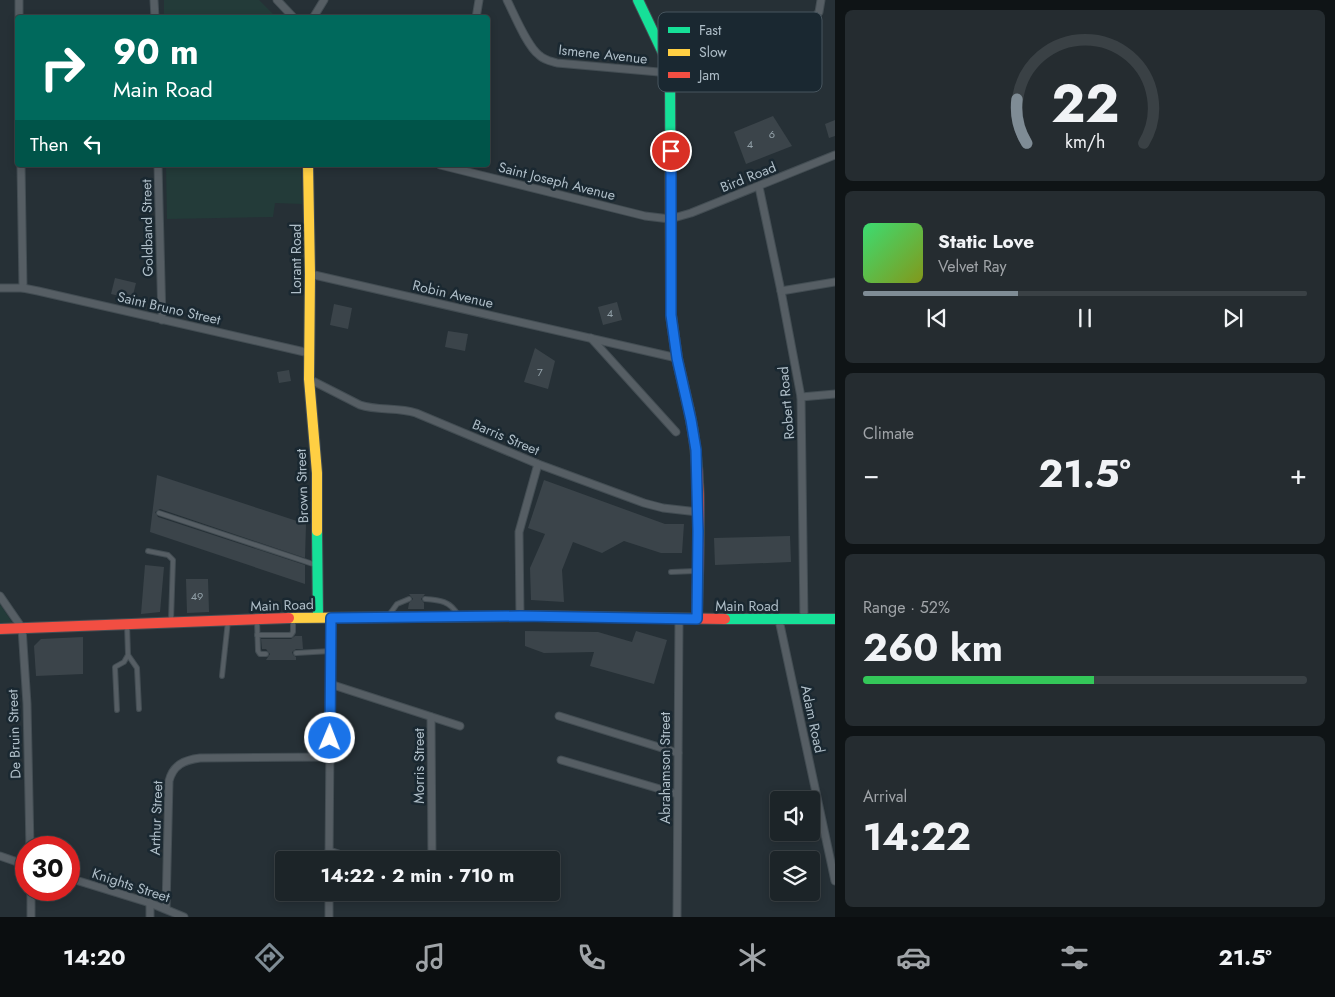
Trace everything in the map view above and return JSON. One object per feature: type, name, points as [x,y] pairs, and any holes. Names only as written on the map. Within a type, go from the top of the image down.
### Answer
[{"type":"street","points":[[19,0],[19,15]]},
{"type":"street","points":[[154,0],[155,15]]},
{"type":"street","points":[[277,0],[291,15]]},
{"type":"street","points":[[315,15],[324,0]]},
{"type":"street","points":[[476,15],[479,0]]},
{"type":"street","name":"Ismene Avenue","points":[[507,0],[531,47],[546,60],[557,63],[658,73]]},
{"type":"street","points":[[638,0],[658,42]]},
{"type":"street","points":[[670,92],[671,315],[677,358],[694,438],[698,512],[697,619]]},
{"type":"street","name":"Bird Road","points":[[670,219],[759,187],[835,155]]},
{"type":"street","points":[[21,167],[23,288]]},
{"type":"street","name":"Goldband Street","points":[[158,167],[162,320]]},
{"type":"street","name":"Lorant Road","points":[[308,167],[309,353]]},
{"type":"street","name":"Saint Joseph Avenue","points":[[448,167],[645,216],[670,219]]},
{"type":"street","name":"Robert Road","points":[[759,187],[781,292],[802,412],[804,620]]},
{"type":"street","name":"Robin Avenue","points":[[310,274],[677,358]]},
{"type":"street","points":[[781,292],[835,282]]},
{"type":"street","name":"Saint Bruno Street","points":[[0,288],[23,288],[309,353]]},
{"type":"street","points":[[591,338],[676,432]]},
{"type":"street","name":"Brown Street","points":[[309,353],[309,379],[317,472],[318,617]]},
{"type":"street","name":"Barris Street","points":[[309,379],[360,405],[410,411],[538,464],[644,503],[663,508],[698,512]]},
{"type":"street","points":[[800,397],[835,394]]},
{"type":"street","points":[[520,616],[519,532],[538,464]]},
{"type":"street","points":[[0,596],[22,628]]},
{"type":"street","name":"Main Road","points":[[0,629],[318,617],[520,616],[779,620],[835,619]]},
{"type":"street","points":[[329,851],[331,618]]},
{"type":"street","name":"Abrahamson Street","points":[[677,917],[680,619]]},
{"type":"street","name":"Adam Road","points":[[779,620],[835,881]]},
{"type":"street","name":"De Bruin Street","points":[[22,628],[27,704],[30,836]]},
{"type":"street","name":"Morris Street","points":[[330,684],[431,718],[432,851]]},
{"type":"street","points":[[559,716],[678,753]]},
{"type":"street","points":[[431,718],[460,726]]},
{"type":"street","name":"Arthur Street","points":[[166,908],[169,782],[171,774],[180,763],[200,758],[330,757]]},
{"type":"street","points":[[560,760],[677,794]]},
{"type":"street","points":[[0,856],[15,862]]},
{"type":"street","name":"Knights Street","points":[[80,881],[166,908],[184,917]]},
{"type":"street","points":[[31,901],[31,917]]},
{"type":"street","points":[[329,901],[329,917]]},
{"type":"street","points":[[150,903],[150,917]]},
{"type":"lane","points":[[159,513],[318,566]]},
{"type":"lane","points":[[148,550],[168,555],[173,560],[171,623]]},
{"type":"lane","points":[[671,572],[698,571]]},
{"type":"lane","points":[[388,617],[397,604],[409,599]]},
{"type":"lane","points":[[424,599],[446,602],[452,605],[459,616]]},
{"type":"lane","points":[[257,635],[291,634],[293,632],[293,618]]},
{"type":"lane","points":[[256,620],[258,652],[266,654]]},
{"type":"lane","points":[[222,676],[228,621]]},
{"type":"lane","points":[[127,624],[128,655],[136,668],[139,709]]},
{"type":"lane","points":[[296,653],[331,651]]},
{"type":"lane","points":[[117,710],[115,667],[124,662],[128,655]]},
{"type":"green space","points":[[164,0],[259,0],[274,15],[164,15]]},
{"type":"green space","points":[[166,167],[301,167],[302,204],[275,203],[273,217],[167,219]]},
{"type":"green space","points":[[0,604],[14,625],[0,625]]},
{"type":"building","points":[[773,116],[792,146],[746,164],[734,132]]},
{"type":"building","points":[[835,120],[835,136],[829,138],[825,124]]},
{"type":"building","points":[[115,278],[136,283],[132,299],[111,294]]},
{"type":"building","points":[[617,302],[622,320],[603,325],[598,307]]},
{"type":"building","points":[[334,304],[352,308],[348,329],[330,325]]},
{"type":"building","points":[[448,331],[468,334],[465,351],[445,347]]},
{"type":"building","points":[[535,348],[555,361],[548,389],[524,382]]},
{"type":"building","points":[[289,370],[291,381],[279,383],[277,372]]},
{"type":"building","points":[[157,475],[306,524],[305,558],[160,509],[155,512],[158,517],[305,565],[305,584],[150,532]]},
{"type":"building","points":[[544,480],[665,524],[684,524],[682,553],[661,553],[624,541],[602,553],[573,542],[562,570],[564,602],[531,600],[530,568],[545,534],[528,528]]},
{"type":"building","points":[[790,536],[791,562],[715,565],[714,538]]},
{"type":"building","points":[[145,565],[164,567],[160,612],[141,614]]},
{"type":"building","points":[[186,579],[208,579],[209,612],[187,613]]},
{"type":"building","points":[[409,594],[425,594],[421,599],[424,603],[424,609],[408,609],[409,603],[413,599]]},
{"type":"building","points":[[525,631],[598,632],[632,642],[636,631],[667,640],[654,684],[590,666],[594,652],[544,653],[525,646]]},
{"type":"building","points":[[295,636],[302,636],[303,649],[296,649],[292,652],[296,660],[266,660],[270,654],[266,649],[262,649],[261,639],[291,639]]},
{"type":"building","points":[[83,637],[83,674],[36,676],[34,646],[41,639]]},
{"type":"traffic: fast","points":[[638,0],[658,42]]},
{"type":"traffic: fast","points":[[670,92],[671,315],[677,358],[689,410]]},
{"type":"traffic: fast","points":[[317,531],[318,617]]},
{"type":"traffic: fast","points":[[725,619],[835,619]]},
{"type":"traffic: slow","points":[[308,167],[309,379],[317,473],[317,531]]},
{"type":"traffic: slow","points":[[289,618],[537,616]]},
{"type":"traffic: jam","points":[[689,410],[697,462],[699,514],[697,619]]},
{"type":"traffic: jam","points":[[537,616],[725,619]]},
{"type":"traffic: jam","points":[[0,629],[289,618]]},
{"type":"route","points":[[330,738],[331,618],[587,616],[697,619],[698,531],[696,450],[677,358],[671,315],[671,151]]}]
